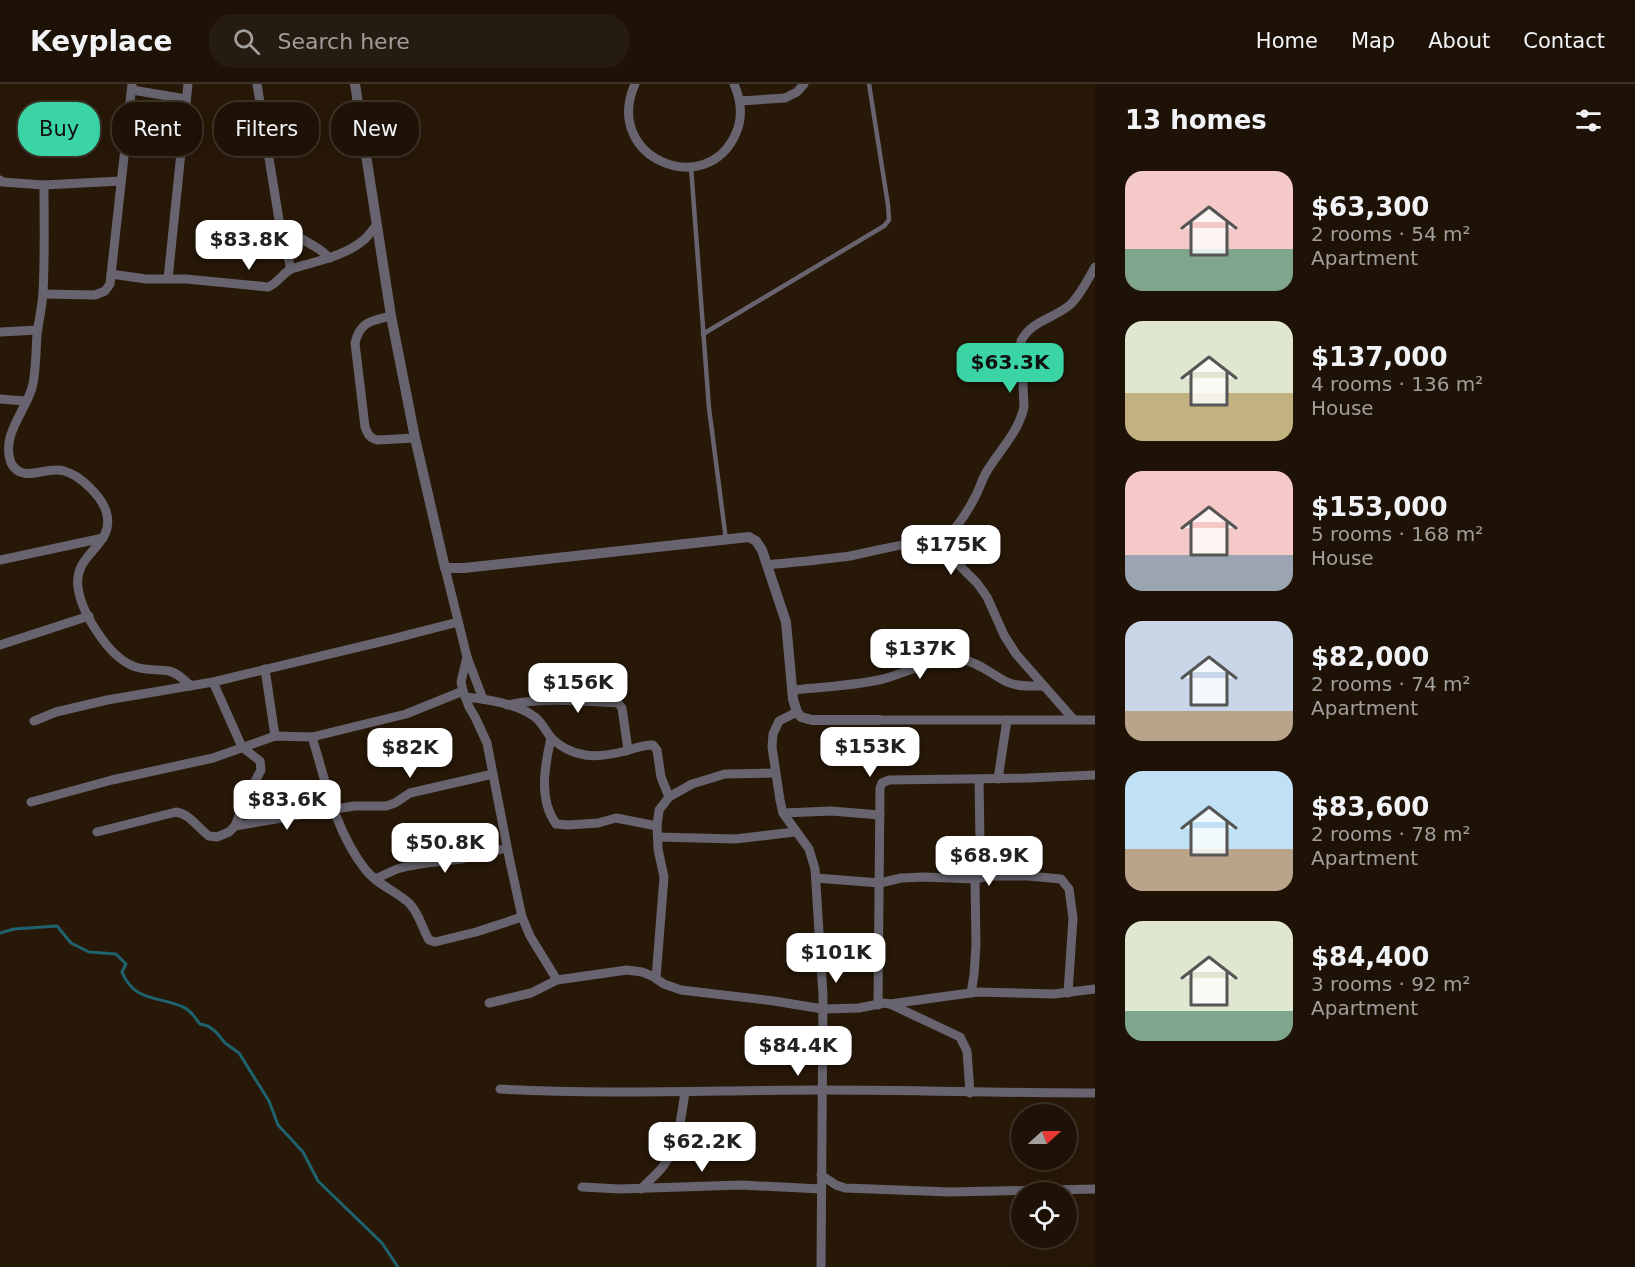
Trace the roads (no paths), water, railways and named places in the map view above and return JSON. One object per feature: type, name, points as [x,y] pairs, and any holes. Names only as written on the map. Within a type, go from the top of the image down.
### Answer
[{"type":"street","points":[[168,279],[188,84]]},
{"type":"street","points":[[258,84],[280,226],[291,269]]},
{"type":"street","points":[[355,84],[391,316],[415,438],[467,657],[483,699]]},
{"type":"street","points":[[635,84],[628,111],[636,140],[657,160],[675,167],[691,167],[713,160],[734,139],[740,120],[740,101],[734,84]]},
{"type":"street","points":[[740,101],[785,98],[797,92],[804,84]]},
{"type":"street","points":[[43,294],[95,295],[105,291],[110,284],[132,87],[186,99]]},
{"type":"street","points":[[1,182],[44,185],[121,181]]},
{"type":"street","points":[[44,185],[43,294],[33,386],[10,429],[6,445],[7,456],[19,472],[27,474],[54,470],[64,471],[88,486],[100,500],[106,509],[108,530],[87,556],[78,573],[81,602],[107,646],[120,659],[134,667],[170,671],[191,686]]},
{"type":"street","points":[[111,274],[146,279],[268,287],[291,269],[330,258],[352,248],[377,225]]},
{"type":"street","points":[[280,226],[330,258]]},
{"type":"street","points":[[940,546],[957,527],[976,496],[987,472],[1022,416],[1024,407],[1021,341],[1026,332],[1072,303],[1095,267]]},
{"type":"street","points":[[391,316],[365,325],[358,332],[355,343],[365,427],[368,436],[376,440],[415,438]]},
{"type":"street","points":[[0,332],[38,330]]},
{"type":"street","points":[[0,399],[25,401]]},
{"type":"street","points":[[446,568],[464,568],[749,537],[756,541],[762,550],[786,622],[793,699],[801,717],[812,720],[1095,720]]},
{"type":"street","points":[[0,560],[103,538]]},
{"type":"street","points":[[767,565],[849,556],[918,543],[933,543],[940,546],[977,583],[987,597],[1004,635],[1016,654],[1074,720]]},
{"type":"street","points":[[0,645],[89,616]]},
{"type":"street","points":[[34,721],[56,712],[107,700],[191,686],[458,622]]},
{"type":"street","points":[[467,657],[461,682],[464,694],[487,743],[522,917],[530,936],[557,980]]},
{"type":"street","points":[[792,690],[881,680],[950,659],[966,660],[1008,682],[1043,686]]},
{"type":"street","points":[[265,669],[275,736]]},
{"type":"street","points":[[97,832],[176,812],[189,817],[209,837],[217,837],[229,832],[235,826],[246,798],[261,770],[260,761],[242,747],[213,681]]},
{"type":"street","points":[[30,802],[111,780],[213,758],[275,736],[312,736],[406,714],[464,694],[526,712],[535,718],[551,738],[562,747],[585,755],[604,755],[653,745],[657,750],[661,777],[669,797]]},
{"type":"street","points":[[507,705],[544,699],[618,703],[622,708],[628,750]]},
{"type":"street","points":[[535,718],[544,699]]},
{"type":"street","points":[[797,712],[778,721],[773,734],[772,747],[783,813],[809,849],[816,878],[823,995],[819,1263],[821,1267]]},
{"type":"street","points":[[998,778],[1006,720]]},
{"type":"street","points":[[312,736],[337,822],[359,861],[375,879],[410,904],[429,940],[435,942],[476,932],[522,917]]},
{"type":"street","points":[[551,738],[545,765],[544,791],[556,824],[598,823],[616,818],[657,826]]},
{"type":"street","points":[[656,978],[664,877],[658,849],[659,810],[669,797],[692,784],[725,774],[775,773]]},
{"type":"street","points":[[235,826],[354,806],[386,806],[410,793],[493,774]]},
{"type":"street","points":[[878,1005],[880,788],[882,783],[889,780],[1095,775]]},
{"type":"street","points":[[971,993],[976,945],[975,879],[980,840],[979,779]]},
{"type":"street","points":[[783,813],[831,811],[880,816]]},
{"type":"street","points":[[658,837],[735,839],[795,832]]},
{"type":"street","points":[[375,879],[409,866],[462,859],[507,848]]},
{"type":"street","points":[[816,878],[880,883],[924,876],[975,879],[990,876],[1061,879],[1070,889],[1073,918],[1068,993]]},
{"type":"street","points":[[489,1003],[531,993],[557,980],[627,970],[642,972],[681,990],[823,1009],[890,1004],[960,1037],[967,1051],[970,1093]]},
{"type":"street","points":[[890,1004],[971,993],[1054,994],[1095,989]]},
{"type":"street","points":[[500,1089],[1095,1093]]},
{"type":"street","points":[[641,1189],[663,1167],[672,1152],[679,1133],[685,1092]]},
{"type":"street","points":[[821,1175],[845,1188],[950,1192],[1095,1189]]},
{"type":"street","points":[[582,1187],[620,1190],[741,1185],[821,1189]]},
{"type":"lane","points":[[703,334],[884,226],[889,220],[868,84]]},
{"type":"lane","points":[[691,167],[709,408],[726,540]]},
{"type":"waterway","points":[[0,933],[14,929],[57,926],[71,943],[89,952],[116,954],[126,964],[122,972],[133,989],[148,997],[186,1008],[200,1024],[216,1032],[225,1043],[239,1053],[269,1101],[278,1125],[303,1152],[318,1181],[382,1243],[398,1267]]}]
